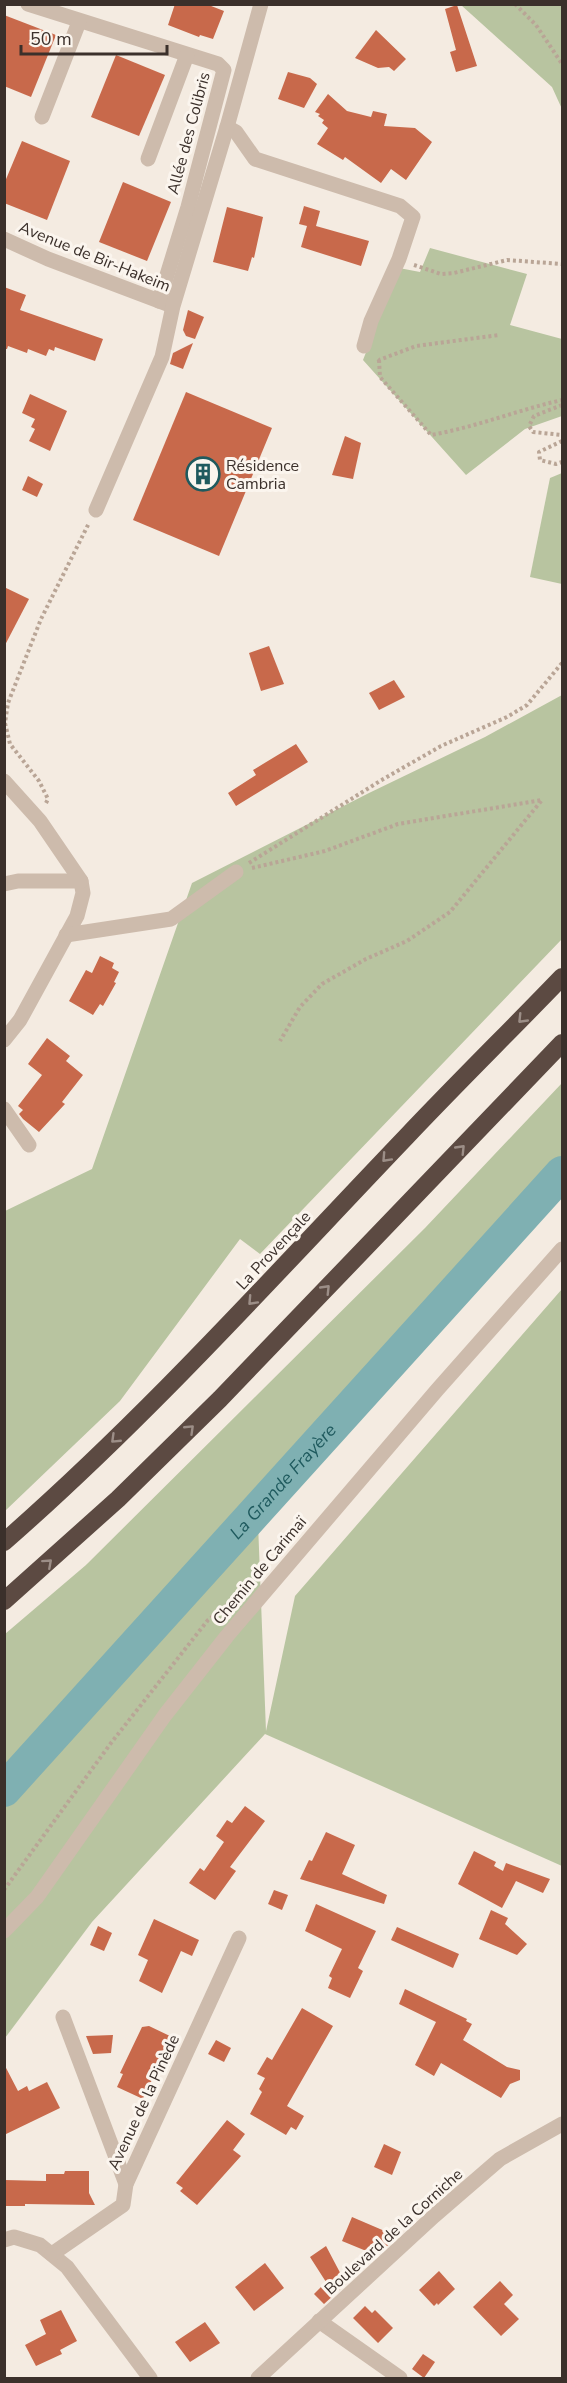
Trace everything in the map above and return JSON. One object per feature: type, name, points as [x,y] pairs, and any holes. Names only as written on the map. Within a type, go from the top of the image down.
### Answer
[{"type":"highway","name":"La Provençale","points":[[4,1542],[63,1491],[231,1323],[408,1135],[562,977]]},
{"type":"highway","points":[[4,1601],[118,1499],[220,1399],[562,1042]]},
{"type":"street","name":"Allée des Colibris","points":[[28,4],[79,22],[218,64],[224,70],[188,207],[166,304]]},
{"type":"street","points":[[96,510],[162,357],[166,304],[227,127],[261,4]]},
{"type":"street","points":[[42,117],[79,22]]},
{"type":"street","points":[[148,159],[188,55]]},
{"type":"street","points":[[227,127],[236,132],[255,159],[400,206],[413,217],[399,259],[378,303],[364,346]]},
{"type":"street","name":"Avenue de Bir-Hakeim","points":[[4,239],[48,259],[166,304]]},
{"type":"street","points":[[4,781],[40,821],[81,881],[83,893],[77,915],[20,1020],[4,1040]]},
{"type":"street","points":[[66,935],[171,919],[236,872]]},
{"type":"street","points":[[4,884],[18,881],[81,881]]},
{"type":"street","points":[[4,1109],[29,1145]]},
{"type":"street","name":"Chemin de Carimaï","points":[[4,1931],[37,1896],[158,1725],[226,1636],[562,1249]]},
{"type":"street","name":"Avenue de la Pinède","points":[[52,2254],[123,2205],[126,2184],[239,1938]]},
{"type":"street","points":[[63,2017],[126,2184]]},
{"type":"street","name":"Boulevard de la Corniche","points":[[258,2379],[319,2321],[500,2159],[562,2124]]},
{"type":"street","points":[[4,2240],[14,2237],[40,2245],[67,2268],[150,2379]]},
{"type":"street","points":[[319,2321],[400,2379]]},
{"type":"path","points":[[515,4],[536,25],[562,64]]},
{"type":"path","points":[[399,259],[441,274],[507,260],[562,264]]},
{"type":"path","points":[[380,360],[416,346],[499,335]]},
{"type":"path","points":[[364,346],[380,360],[380,377],[431,435],[461,430],[525,408],[562,400]]},
{"type":"path","points":[[562,405],[534,416],[529,426],[533,432],[562,435]]},
{"type":"path","points":[[562,441],[539,452],[540,460],[556,464],[562,462]]},
{"type":"path","points":[[40,821],[48,799],[39,781],[10,744],[5,723],[8,703],[41,619],[96,510]]},
{"type":"path","points":[[236,872],[441,746],[507,717],[527,705],[562,663]]},
{"type":"path","points":[[236,872],[325,851],[398,824],[542,800],[450,912],[406,940],[322,984],[300,1007],[280,1041]]},
{"type":"green space","points":[[461,5],[562,5],[562,109],[552,87]]},
{"type":"green space","points":[[430,248],[527,274],[510,325],[562,339],[562,416],[525,429],[466,475],[363,360],[399,268],[420,272]]},
{"type":"green space","points":[[562,473],[562,584],[530,577],[550,478]]},
{"type":"green space","points":[[562,695],[562,939],[260,1254],[240,1239],[120,1401],[5,1511],[5,1211],[92,1169],[192,883],[485,737]]},
{"type":"green space","points":[[562,1083],[562,1156],[257,1497],[266,1731],[295,1596],[562,1289],[562,1866],[265,1734],[92,1922],[5,2038],[5,1634],[86,1565],[425,1228]]},
{"type":"building","points":[[175,4],[206,4],[224,11],[213,39],[200,35],[199,37],[168,25]]},
{"type":"building","points":[[457,5],[477,66],[456,72],[450,52],[456,50],[445,9]]},
{"type":"building","points":[[4,15],[56,35],[31,97],[4,86]]},
{"type":"building","points":[[376,30],[406,59],[394,71],[389,67],[378,68],[355,58]]},
{"type":"building","points":[[116,55],[165,75],[139,136],[91,117]]},
{"type":"building","points":[[288,72],[310,78],[317,84],[304,108],[278,99]]},
{"type":"building","points":[[328,94],[347,111],[371,117],[373,111],[387,114],[384,126],[415,128],[432,142],[406,180],[391,169],[381,183],[345,157],[343,160],[317,144],[328,128],[322,123],[324,120],[318,116],[320,114],[315,112]]},
{"type":"building","points":[[22,141],[70,161],[47,220],[4,203],[4,184]]},
{"type":"building","points":[[123,182],[171,202],[147,261],[99,242]]},
{"type":"building","points":[[304,206],[320,211],[316,226],[369,241],[361,266],[301,247],[307,226],[299,224]]},
{"type":"building","points":[[227,207],[263,217],[254,258],[252,257],[248,271],[213,262]]},
{"type":"building","points":[[4,287],[26,295],[20,310],[103,339],[95,361],[55,347],[54,351],[49,349],[46,356],[28,349],[27,353],[8,346],[4,349]]},
{"type":"building","points":[[188,310],[204,317],[195,339],[186,336],[183,330]]},
{"type":"building","points":[[193,343],[183,369],[170,364],[173,353]]},
{"type":"building","name":"Résidence Cambria","points":[[186,392],[272,428],[219,556],[133,520]]},
{"type":"building","points":[[30,394],[67,411],[50,451],[29,441],[35,429],[31,427],[35,419],[22,413]]},
{"type":"building","points":[[345,436],[361,443],[353,479],[332,475]]},
{"type":"building","points":[[28,476],[43,484],[37,497],[22,490]]},
{"type":"building","points":[[4,587],[29,599],[4,647]]},
{"type":"building","points":[[269,646],[284,684],[261,691],[249,653]]},
{"type":"building","points":[[394,680],[405,697],[379,710],[369,693]]},
{"type":"building","points":[[296,744],[308,762],[236,806],[228,793],[256,775],[253,770]]},
{"type":"building","points":[[100,956],[114,963],[112,968],[119,972],[114,982],[116,983],[103,1006],[100,1004],[93,1015],[69,1001],[86,970],[92,973]]},
{"type":"building","points":[[47,1038],[70,1056],[66,1061],[83,1075],[62,1102],[65,1104],[39,1132],[23,1119],[19,1114],[23,1110],[18,1106],[42,1075],[28,1064]]},
{"type":"building","points":[[245,1806],[265,1821],[230,1867],[236,1871],[215,1900],[189,1883],[200,1868],[204,1871],[224,1842],[216,1836],[227,1820],[232,1823]]},
{"type":"building","points":[[326,1832],[355,1845],[342,1874],[387,1895],[384,1904],[300,1879]]},
{"type":"building","points":[[474,1851],[496,1862],[494,1866],[503,1871],[506,1863],[550,1879],[543,1893],[516,1881],[502,1908],[458,1884]]},
{"type":"building","points":[[274,1890],[288,1895],[282,1910],[268,1904]]},
{"type":"building","points":[[316,1904],[376,1931],[358,1968],[363,1971],[350,1998],[328,1988],[332,1978],[329,1976],[342,1949],[305,1931]]},
{"type":"building","points":[[491,1910],[508,1918],[505,1924],[527,1944],[517,1955],[479,1939]]},
{"type":"building","points":[[154,1919],[199,1940],[192,1956],[181,1951],[162,1993],[139,1981],[148,1960],[138,1955]]},
{"type":"building","points":[[98,1926],[112,1933],[104,1951],[90,1945]]},
{"type":"building","points":[[397,1927],[459,1954],[453,1968],[391,1940]]},
{"type":"building","points":[[405,1989],[467,2019],[466,2021],[472,2024],[463,2040],[507,2067],[520,2070],[520,2080],[510,2084],[501,2098],[441,2063],[434,2076],[415,2065],[436,2022],[399,2004]]},
{"type":"building","points":[[302,2008],[333,2026],[287,2106],[304,2116],[296,2130],[291,2127],[286,2135],[250,2114],[262,2092],[259,2089],[265,2078],[257,2074],[267,2057],[272,2060]]},
{"type":"building","points":[[149,2026],[172,2037],[143,2099],[117,2087],[123,2074],[120,2073],[142,2027]]},
{"type":"building","points":[[113,2035],[111,2053],[93,2054],[86,2036]]},
{"type":"building","points":[[216,2040],[231,2048],[224,2062],[208,2054]]},
{"type":"building","points":[[4,2064],[18,2091],[27,2086],[29,2091],[47,2082],[60,2108],[4,2135]]},
{"type":"building","points":[[227,2120],[245,2134],[233,2150],[241,2156],[197,2205],[180,2191],[183,2188],[176,2183]]},
{"type":"building","points":[[384,2144],[401,2152],[392,2175],[374,2167]]},
{"type":"building","points":[[65,2171],[89,2171],[89,2193],[95,2205],[4,2206],[4,2180],[46,2181],[46,2174],[64,2174]]},
{"type":"building","points":[[352,2217],[394,2235],[391,2242],[385,2248],[381,2246],[376,2255],[342,2241]]},
{"type":"building","points":[[326,2246],[346,2284],[324,2304],[314,2294],[326,2282],[310,2257]]},
{"type":"building","points":[[265,2263],[284,2288],[254,2311],[235,2287]]},
{"type":"building","points":[[439,2271],[455,2289],[434,2306],[419,2290]]},
{"type":"building","points":[[500,2281],[513,2295],[504,2304],[519,2319],[501,2336],[473,2307]]},
{"type":"building","points":[[365,2306],[372,2313],[375,2310],[393,2328],[378,2343],[353,2318]]},
{"type":"building","points":[[61,2310],[77,2341],[60,2350],[62,2354],[36,2366],[25,2345],[46,2334],[40,2320]]},
{"type":"building","points":[[205,2322],[220,2343],[190,2362],[175,2342]]},
{"type":"building","points":[[423,2354],[435,2362],[424,2378],[412,2369]]},
{"type":"waterway","name":"La Grande Frayère","points":[[4,1790],[562,1173]]},
{"type":"place","name":"Résidence Cambria","points":[[203,474]]}]
